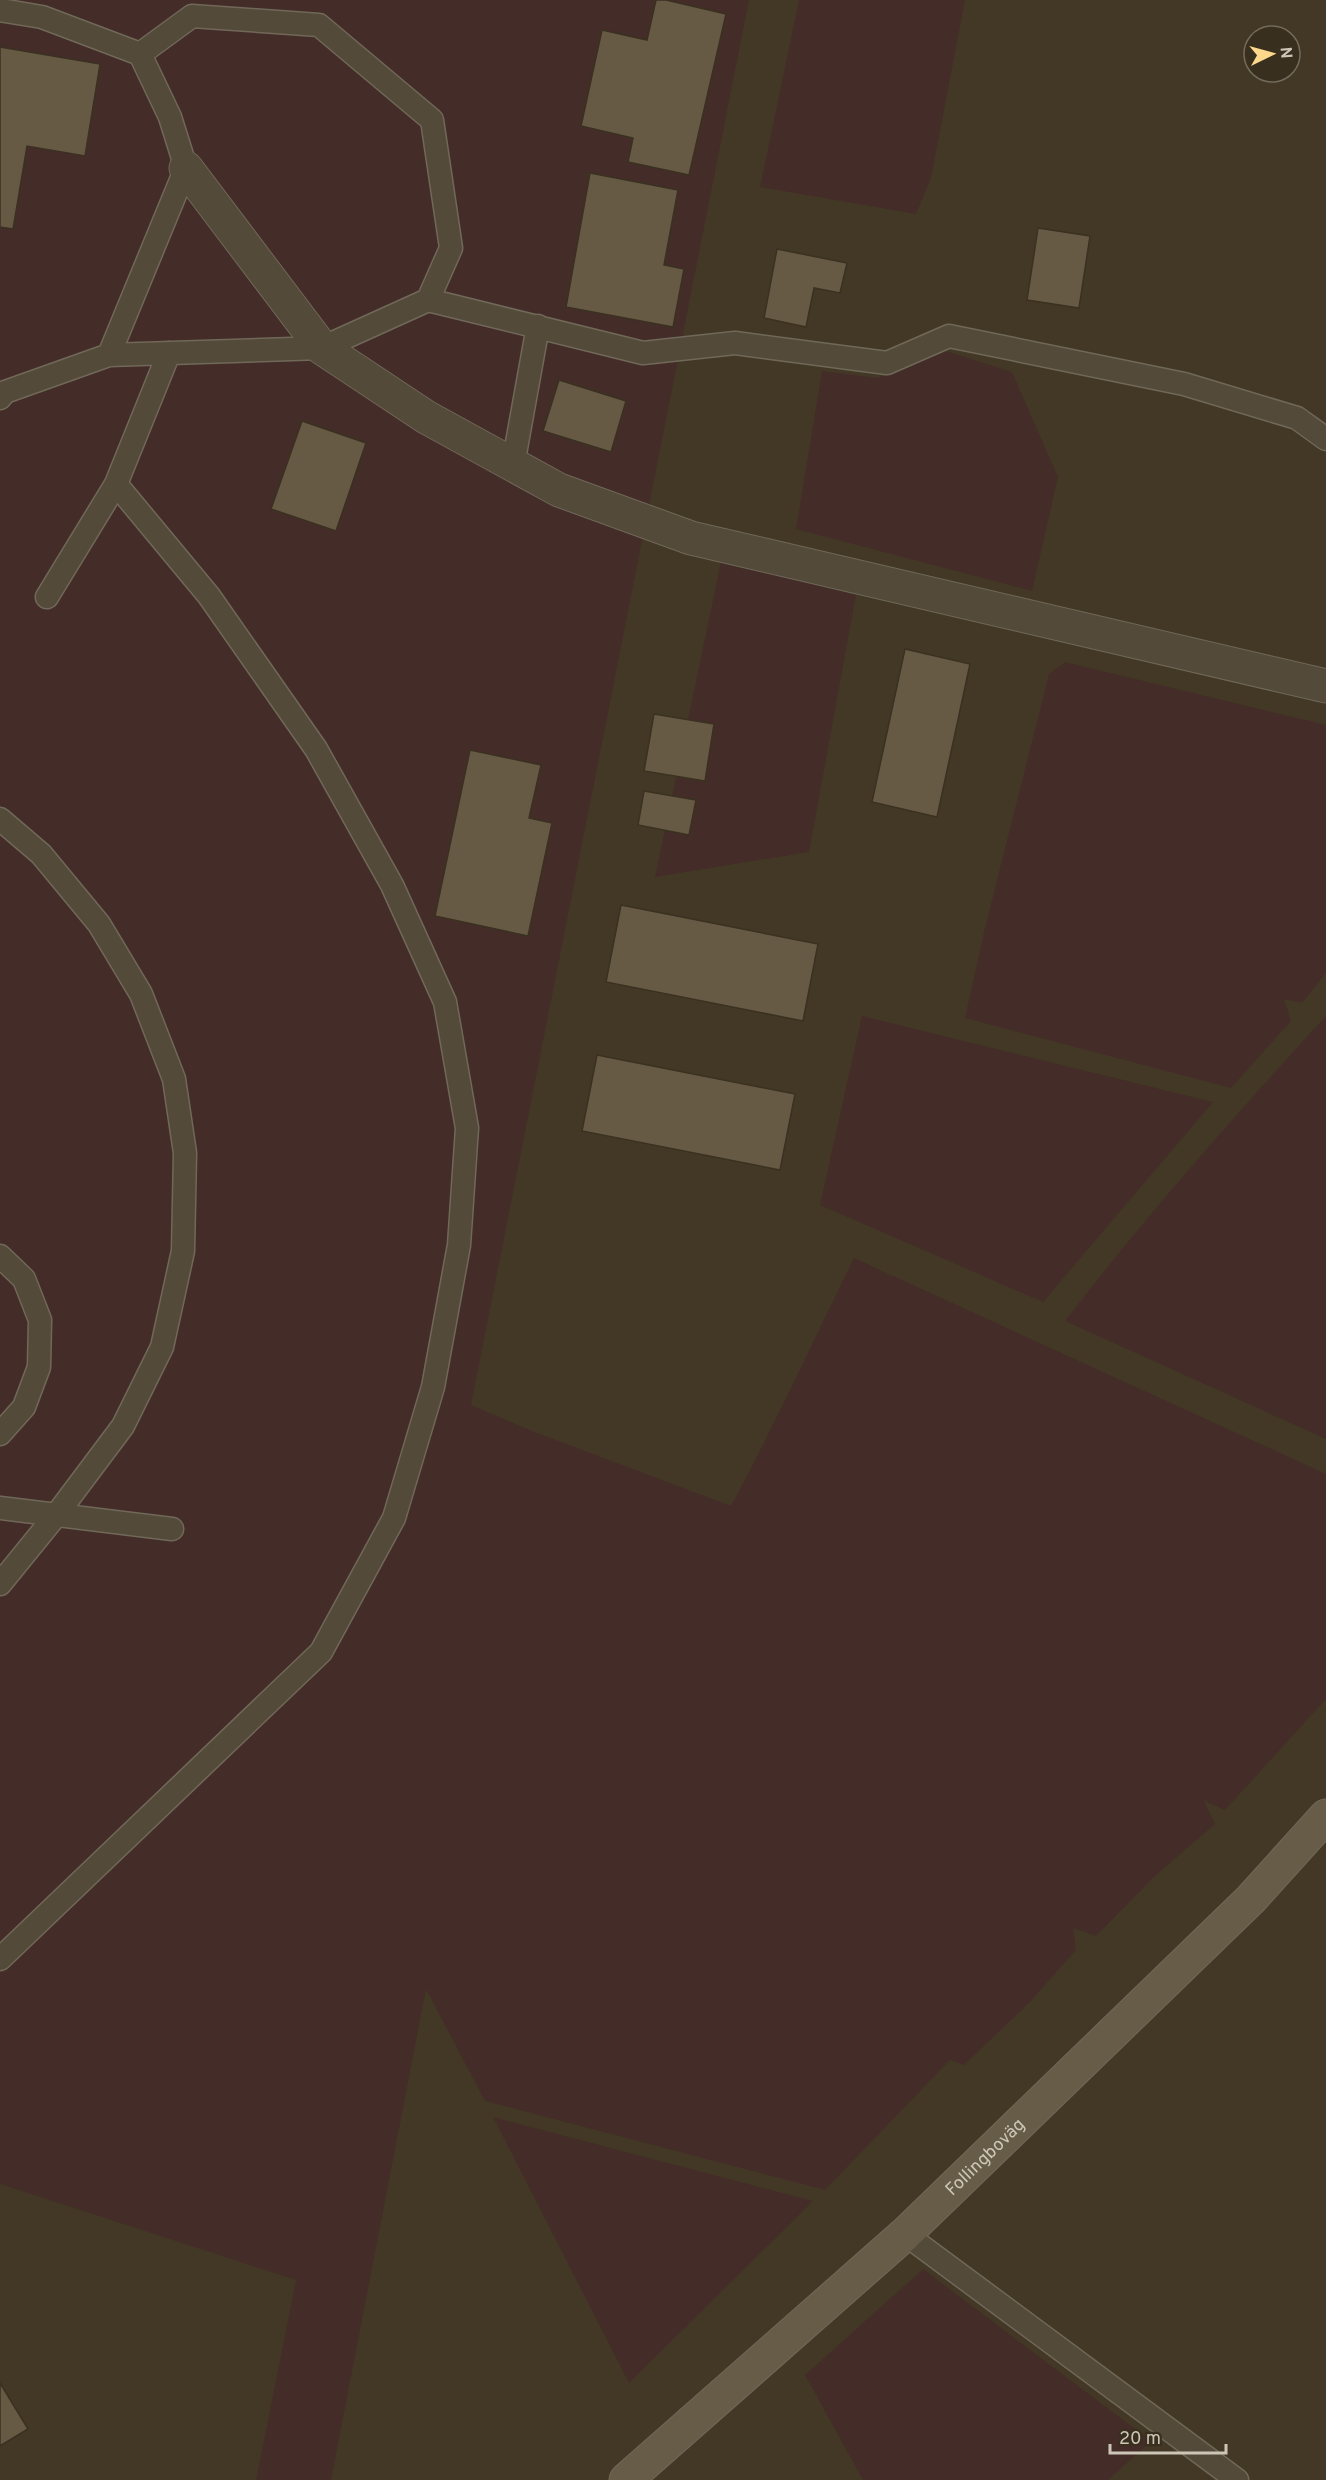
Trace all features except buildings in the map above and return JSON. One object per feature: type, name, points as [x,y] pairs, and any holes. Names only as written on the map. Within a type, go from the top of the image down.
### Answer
[{"type":"main road","name":"Follingboväg","points":[[626,2480],[905,2234],[1251,1899],[1326,1816]]},
{"type":"street","points":[[186,168],[322,348],[426,417],[559,490],[691,538],[1326,686]]},
{"type":"lane","points":[[0,10],[42,17],[140,54],[170,117],[186,168],[109,355]]},
{"type":"lane","points":[[140,54],[192,15],[319,25],[432,120],[451,248],[428,300]]},
{"type":"lane","points":[[0,398],[5,392],[109,355],[322,348],[428,300],[644,353],[735,343],[888,363],[949,336],[1185,384],[1296,418],[1326,439]]},
{"type":"lane","points":[[513,465],[538,326]]},
{"type":"lane","points":[[48,597],[116,484],[169,353]]},
{"type":"lane","points":[[0,1959],[321,1652],[394,1518],[433,1387],[459,1245],[467,1128],[445,1002],[392,885],[316,749],[208,596],[116,484]]},
{"type":"lane","points":[[0,819],[41,854],[99,924],[141,994],[174,1079],[185,1153],[183,1251],[162,1347],[123,1426],[57,1514],[0,1584]]},
{"type":"lane","points":[[0,1256],[24,1279],[40,1320],[39,1367],[24,1407],[0,1434]]},
{"type":"lane","points":[[0,1508],[172,1529]]},
{"type":"lane","points":[[905,2234],[1237,2480]]},
{"type":"shaded area","points":[[0,0],[749,0],[471,1405],[532,1431],[731,1506],[854,1258],[1326,1474],[1326,1699],[1225,1810],[1204,1801],[1215,1824],[1156,1875],[1096,1936],[1073,1928],[1076,1950],[1030,2002],[964,2065],[950,2060],[825,2190],[485,2101],[426,1989],[331,2480],[256,2480],[296,2280],[0,2184]]},
{"type":"shaded area","points":[[799,0],[965,0],[931,178],[916,214],[760,187]]},
{"type":"shaded area","points":[[946,351],[1012,372],[1058,477],[1032,591],[796,529],[822,371],[878,378]]},
{"type":"shaded area","points":[[721,562],[856,595],[809,852],[655,877]]},
{"type":"shaded area","points":[[1065,662],[1326,725],[1326,973],[1302,1003],[1284,999],[1291,1021],[1231,1088],[965,1018],[985,928],[1049,674]]},
{"type":"shaded area","points":[[862,1016],[1213,1102],[1043,1302],[820,1205]]},
{"type":"shaded area","points":[[1326,1016],[1326,1439],[1065,1321],[1192,1166]]},
{"type":"shaded area","points":[[493,2117],[813,2201],[629,2383]]},
{"type":"shaded area","points":[[923,2269],[1151,2441],[1108,2480],[863,2480],[805,2375]]}]
